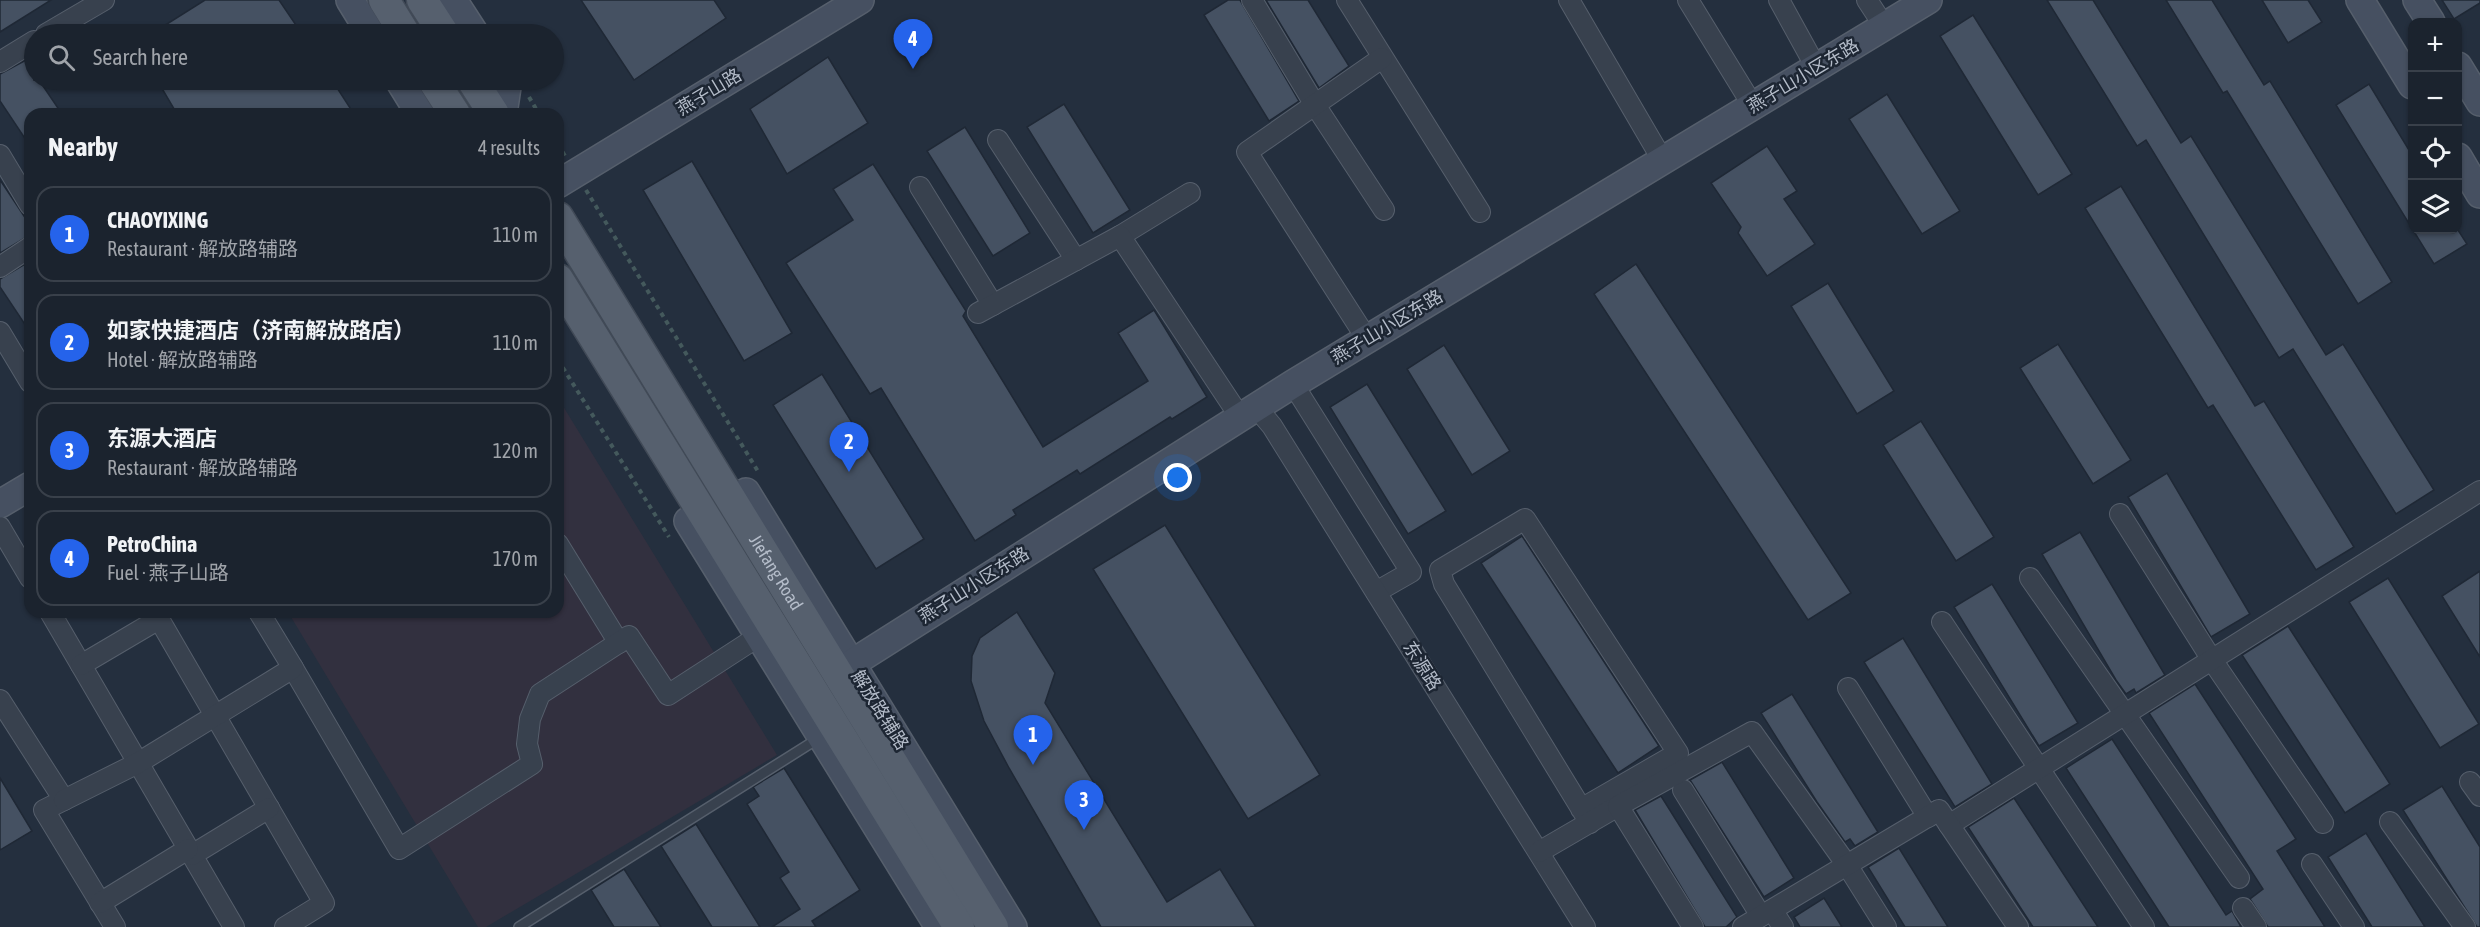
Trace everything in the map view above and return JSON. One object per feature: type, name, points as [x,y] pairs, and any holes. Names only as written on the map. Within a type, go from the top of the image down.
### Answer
[{"type":"main road","points":[[384,0],[399,24]]},
{"type":"main road","points":[[422,0],[438,24]]},
{"type":"main road","points":[[439,90],[451,108]]},
{"type":"main road","points":[[478,90],[490,108]]},
{"type":"main road","name":"Jiefang Road","points":[[564,227],[993,927]]},
{"type":"main road","name":"Jiefang Road","points":[[564,289],[690,507],[959,927]]},
{"type":"main road","points":[[719,479],[746,492]]},
{"type":"street","points":[[63,24],[104,0]]},
{"type":"street","points":[[350,0],[365,24]]},
{"type":"street","points":[[453,0],[469,24]]},
{"type":"street","points":[[564,168],[841,0]]},
{"type":"street","name":"燕子山路","points":[[564,180],[860,0]]},
{"type":"street","points":[[1251,0],[1315,105],[1384,210]]},
{"type":"street","points":[[1347,0],[1480,212]]},
{"type":"street","points":[[1569,0],[1663,161]]},
{"type":"street","points":[[1688,0],[1753,106]]},
{"type":"street","points":[[1779,0],[1817,69]]},
{"type":"street","points":[[1867,0],[1884,26]]},
{"type":"street","name":"燕子山小区东路","points":[[851,664],[1293,384],[1928,0]]},
{"type":"street","points":[[2360,0],[2408,78]]},
{"type":"street","points":[[2417,0],[2428,18]]},
{"type":"street","points":[[0,62],[24,47]]},
{"type":"street","points":[[1367,339],[1247,152],[1382,58]]},
{"type":"street","points":[[2461,72],[2478,95]]},
{"type":"street","points":[[405,90],[416,108]]},
{"type":"street","points":[[504,108],[507,90]]},
{"type":"street","points":[[998,140],[1076,260]]},
{"type":"street","points":[[0,155],[24,195]]},
{"type":"street","points":[[2462,165],[2480,194]]},
{"type":"street","points":[[920,187],[986,309],[1120,236],[1190,193]]},
{"type":"street","name":"东源路","points":[[1120,236],[1248,412],[1272,426],[1586,927]]},
{"type":"street","points":[[0,267],[24,251]]},
{"type":"street","points":[[0,332],[24,372]]},
{"type":"street","points":[[1293,384],[1411,573],[1376,592]]},
{"type":"street","points":[[0,504],[24,490]]},
{"type":"street","points":[[1949,825],[2480,490]]},
{"type":"street","name":"解放路辅路","points":[[746,492],[1013,927]]},
{"type":"street","points":[[690,507],[759,636],[939,927]]},
{"type":"street","points":[[2120,514],[2212,660],[2323,823]]},
{"type":"street","points":[[1539,852],[1586,816],[1678,753],[1526,519],[1440,570],[1444,584],[1586,816]]},
{"type":"street","points":[[0,527],[24,568]]},
{"type":"street","points":[[564,554],[619,643]]},
{"type":"street","points":[[2030,578],[2239,878]]},
{"type":"street","points":[[54,618],[234,927]]},
{"type":"street","points":[[263,618],[399,849],[532,764],[526,744],[530,719],[540,694],[629,636],[668,695],[759,636]]},
{"type":"street","points":[[81,665],[159,619],[324,903],[285,927]]},
{"type":"street","points":[[1942,622],[2144,927]]},
{"type":"street","points":[[115,927],[44,810],[138,763],[293,668]]},
{"type":"street","points":[[1848,688],[1928,817]]},
{"type":"street","points":[[0,700],[64,800]]},
{"type":"street","points":[[1586,816],[1618,806],[1752,732],[1847,865],[1886,927]]},
{"type":"street","points":[[1683,789],[1766,913],[1783,927]]},
{"type":"street","points":[[1618,806],[1692,927]]},
{"type":"street","points":[[100,903],[269,808]]},
{"type":"street","points":[[1743,927],[1940,810],[2018,927]]},
{"type":"street","points":[[2390,822],[2465,927]]},
{"type":"street","points":[[2312,864],[2354,927]]},
{"type":"street","points":[[2243,908],[2256,927]]},
{"type":"lane","points":[[519,927],[821,736]]},
{"type":"shaded area","points":[[564,408],[777,755],[486,927],[478,927],[292,618],[564,618]]},
{"type":"building","points":[[0,0],[51,0],[0,32]]},
{"type":"building","points":[[205,0],[279,0],[295,24],[167,24]]},
{"type":"building","points":[[581,0],[714,0],[726,18],[634,80]]},
{"type":"building","points":[[1228,0],[1240,0],[1299,101],[1269,121],[1204,15]]},
{"type":"building","points":[[1266,0],[1308,0],[1349,66],[1319,88]]},
{"type":"building","points":[[2047,0],[2093,0],[2181,143],[2191,136],[2326,355],[2343,344],[2434,490],[2396,514],[2293,349],[2279,358],[2146,140],[2137,146]]},
{"type":"building","points":[[2166,0],[2212,0],[2264,85],[2270,81],[2392,282],[2358,304],[2227,91],[2223,93]]},
{"type":"building","points":[[2262,0],[2308,0],[2322,22],[2288,43]]},
{"type":"building","points":[[2442,0],[2480,0],[2480,3],[2453,18]]},
{"type":"building","points":[[1973,15],[2072,174],[2038,195],[1940,36]]},
{"type":"building","points":[[828,57],[868,123],[787,174],[750,109]]},
{"type":"building","points":[[24,61],[24,90],[46,90],[58,108],[24,108],[24,137],[0,101],[0,74]]},
{"type":"building","points":[[2369,84],[2408,148],[2408,222],[2336,105]]},
{"type":"building","points":[[163,90],[338,90],[350,108],[173,108]]},
{"type":"building","points":[[1887,94],[1960,211],[1922,234],[1849,119]]},
{"type":"building","points":[[1064,104],[1130,210],[1093,233],[1027,127]]},
{"type":"building","points":[[965,127],[1030,233],[993,256],[927,151]]},
{"type":"building","points":[[1767,146],[1797,191],[1784,199],[1815,244],[1767,276],[1738,233],[1741,227],[1711,183]]},
{"type":"building","points":[[692,161],[792,333],[744,361],[643,190]]},
{"type":"building","points":[[873,164],[966,311],[963,316],[1043,447],[1148,381],[1118,333],[1154,310],[1207,397],[1172,419],[1170,417],[1080,474],[1077,470],[1013,510],[1016,515],[975,541],[881,388],[870,394],[786,263],[853,220],[833,189]]},
{"type":"building","points":[[0,180],[24,216],[24,239],[0,253]]},
{"type":"building","points":[[2121,186],[2255,406],[2264,401],[2354,547],[2316,570],[2213,405],[2208,408],[2085,208]]},
{"type":"building","points":[[2415,234],[2461,234],[2467,244],[2434,264]]},
{"type":"building","points":[[1636,264],[1851,593],[1808,620],[1594,294]]},
{"type":"building","points":[[24,265],[24,323],[0,287],[0,279]]},
{"type":"building","points":[[1828,283],[1894,391],[1857,414],[1791,306]]},
{"type":"building","points":[[2058,344],[2131,460],[2093,484],[2020,368]]},
{"type":"building","points":[[1444,345],[1510,451],[1472,475],[1407,369]]},
{"type":"building","points":[[822,374],[924,539],[876,569],[773,405]]},
{"type":"building","points":[[1367,384],[1446,511],[1408,534],[1330,407]]},
{"type":"building","points":[[1921,421],[1994,537],[1956,561],[1883,445]]},
{"type":"building","points":[[2167,473],[2250,614],[2211,637],[2128,497]]},
{"type":"building","points":[[1165,525],[1320,775],[1248,819],[1093,569]]},
{"type":"building","points":[[2080,532],[2165,675],[2136,693],[2134,689],[2126,694],[2116,680],[2042,554]]},
{"type":"building","points":[[1522,536],[1659,746],[1618,773],[1481,563]]},
{"type":"building","points":[[2480,571],[2480,657],[2442,596]]},
{"type":"building","points":[[2388,578],[2479,724],[2440,748],[2349,602]]},
{"type":"building","points":[[1992,584],[2078,723],[2039,746],[1954,607]]},
{"type":"building","points":[[1017,612],[1055,673],[1045,703],[1167,902],[1220,869],[1256,927],[1101,927],[984,721],[971,681],[972,656],[980,638]]},
{"type":"building","points":[[2288,626],[2390,784],[2345,813],[2242,655]]},
{"type":"building","points":[[1903,638],[1992,784],[1955,807],[1864,662]]},
{"type":"building","points":[[2195,684],[2296,839],[2277,851],[2325,927],[2268,927],[2250,899],[2263,889],[2149,713]]},
{"type":"building","points":[[1792,694],[1878,832],[1855,846],[1850,839],[1845,842],[1761,713]]},
{"type":"building","points":[[2112,739],[2226,915],[2232,911],[2241,927],[2169,927],[2066,768]]},
{"type":"building","points":[[1722,762],[1794,878],[1764,897],[1690,780]]},
{"type":"building","points":[[784,768],[860,890],[812,921],[816,927],[772,927],[800,909],[780,878],[789,872],[747,804],[759,796],[753,787]]},
{"type":"building","points":[[0,778],[32,831],[0,850]]},
{"type":"building","points":[[2442,786],[2480,847],[2480,927],[2477,927],[2403,810]]},
{"type":"building","points":[[1661,796],[1737,917],[1726,927],[1705,927],[1635,810]]},
{"type":"building","points":[[2014,798],[2098,927],[2033,927],[1968,827]]},
{"type":"building","points":[[696,824],[760,927],[712,927],[661,846]]},
{"type":"building","points":[[2366,833],[2425,927],[2372,927],[2328,857]]},
{"type":"building","points":[[1899,848],[1948,927],[1905,927],[1868,867]]},
{"type":"building","points":[[624,869],[661,927],[614,927],[591,890]]},
{"type":"building","points":[[1824,898],[1842,927],[1800,927],[1794,917]]},
{"type":"place","name":"PetroChina","points":[[913,69]]},
{"type":"place","name":"如家快捷酒店（济南解放路店）","points":[[849,472]]},
{"type":"place","name":"CHAOYIXING","points":[[1033,765]]},
{"type":"place","name":"东源大酒店","points":[[1084,830]]}]
